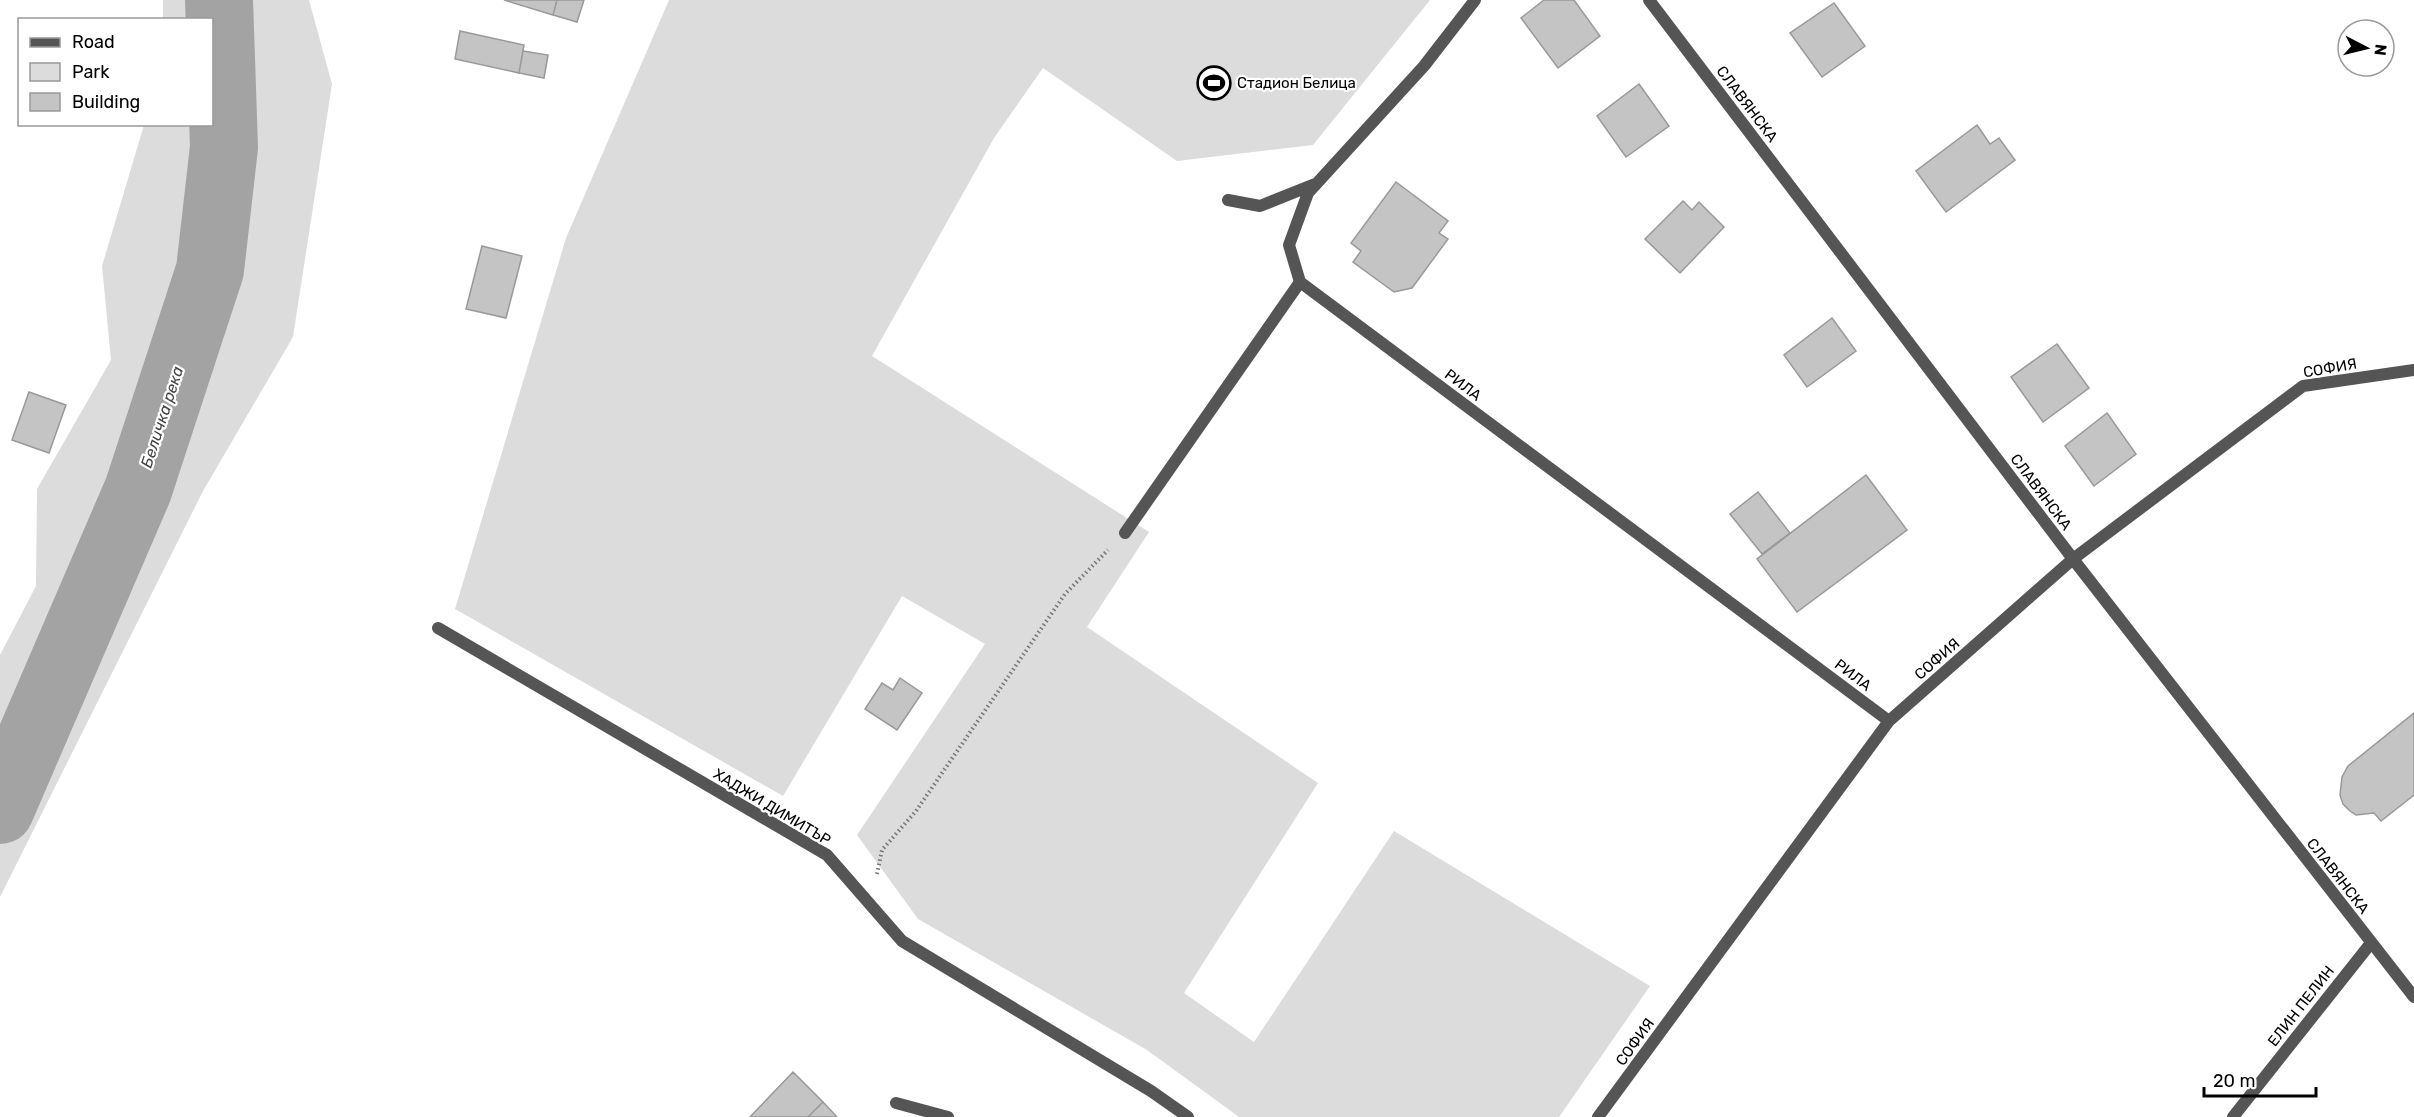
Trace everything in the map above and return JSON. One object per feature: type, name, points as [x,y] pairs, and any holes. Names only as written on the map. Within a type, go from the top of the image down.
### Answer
[{"type":"street","points":[[1125,533],[1300,282],[1289,245],[1308,193],[1424,66],[1475,0]]},
{"type":"street","name":"СЛАВЯНСКА","points":[[1649,0],[2073,559],[2414,997]]},
{"type":"street","points":[[1228,200],[1260,206],[1316,184]]},
{"type":"street","name":"РИЛА","points":[[1300,282],[1889,721]]},
{"type":"street","name":"СОФИЯ","points":[[1598,1117],[1889,721],[2073,559],[2303,386],[2414,370]]},
{"type":"street","name":"ХАДЖИ ДИМИТЪР","points":[[438,628],[826,855],[902,941],[1151,1091],[1188,1117]]},
{"type":"street","name":"ЕЛИН ПЕЛИН","points":[[2233,1117],[2371,942]]},
{"type":"street","points":[[896,1103],[948,1117]]},
{"type":"path","points":[[870,904],[882,850],[916,812],[1065,594],[1125,533]]},
{"type":"green space","points":[[163,0],[309,0],[332,84],[293,337],[203,491],[0,897],[0,655],[36,586],[37,489],[111,360],[102,266],[144,126],[213,126],[213,18],[163,18]]},
{"type":"green space","points":[[669,0],[1430,0],[1313,145],[1177,161],[1043,68],[994,138],[872,356],[1149,532],[1087,627],[1318,783],[1184,993],[1254,1042],[1394,831],[1650,986],[1559,1117],[1239,1117],[1147,1050],[918,919],[857,835],[985,644],[902,596],[783,796],[455,609],[566,238]]},
{"type":"building","points":[[504,0],[557,0],[553,15]]},
{"type":"building","points":[[557,0],[584,0],[577,22],[553,15]]},
{"type":"building","points":[[1544,0],[1574,0],[1600,36],[1558,68],[1521,18]]},
{"type":"building","points":[[1834,3],[1865,46],[1822,77],[1790,33]]},
{"type":"building","points":[[460,31],[524,45],[519,73],[455,59]]},
{"type":"building","points":[[523,51],[548,55],[544,78],[519,73]]},
{"type":"building","points":[[1639,84],[1669,126],[1626,157],[1597,116]]},
{"type":"building","points":[[1977,125],[1990,144],[1999,138],[2015,160],[1946,212],[1916,171]]},
{"type":"building","points":[[1396,182],[1448,221],[1439,233],[1448,239],[1412,288],[1394,292],[1353,262],[1361,251],[1351,243]]},
{"type":"building","points":[[1683,201],[1692,210],[1699,202],[1724,227],[1680,273],[1645,239]]},
{"type":"building","points":[[482,246],[522,256],[506,318],[466,309]]},
{"type":"building","points":[[1832,318],[1856,351],[1807,387],[1784,355]]},
{"type":"building","points":[[2057,344],[2089,388],[2043,422],[2011,377]]},
{"type":"building","points":[[29,392],[66,405],[49,453],[12,440]]},
{"type":"building","points":[[2107,413],[2136,454],[2094,486],[2065,446]]},
{"type":"building","points":[[1866,475],[1907,530],[1797,612],[1757,559]]},
{"type":"building","points":[[1758,492],[1790,533],[1762,554],[1730,514]]},
{"type":"building","points":[[900,678],[922,693],[897,730],[865,709],[882,683],[893,690]]},
{"type":"building","points":[[2414,713],[2414,795],[2381,821],[2374,813],[2356,815],[2343,804],[2340,795],[2342,777],[2348,766]]},
{"type":"building","points":[[793,1072],[823,1102],[808,1117],[750,1117]]},
{"type":"building","points":[[823,1102],[837,1117],[808,1117]]},
{"type":"waterway","name":"Беличка река","points":[[0,810],[138,490],[210,270],[224,147],[219,0]]},
{"type":"place","name":"Стадион Белица","points":[[1214,83]]}]
